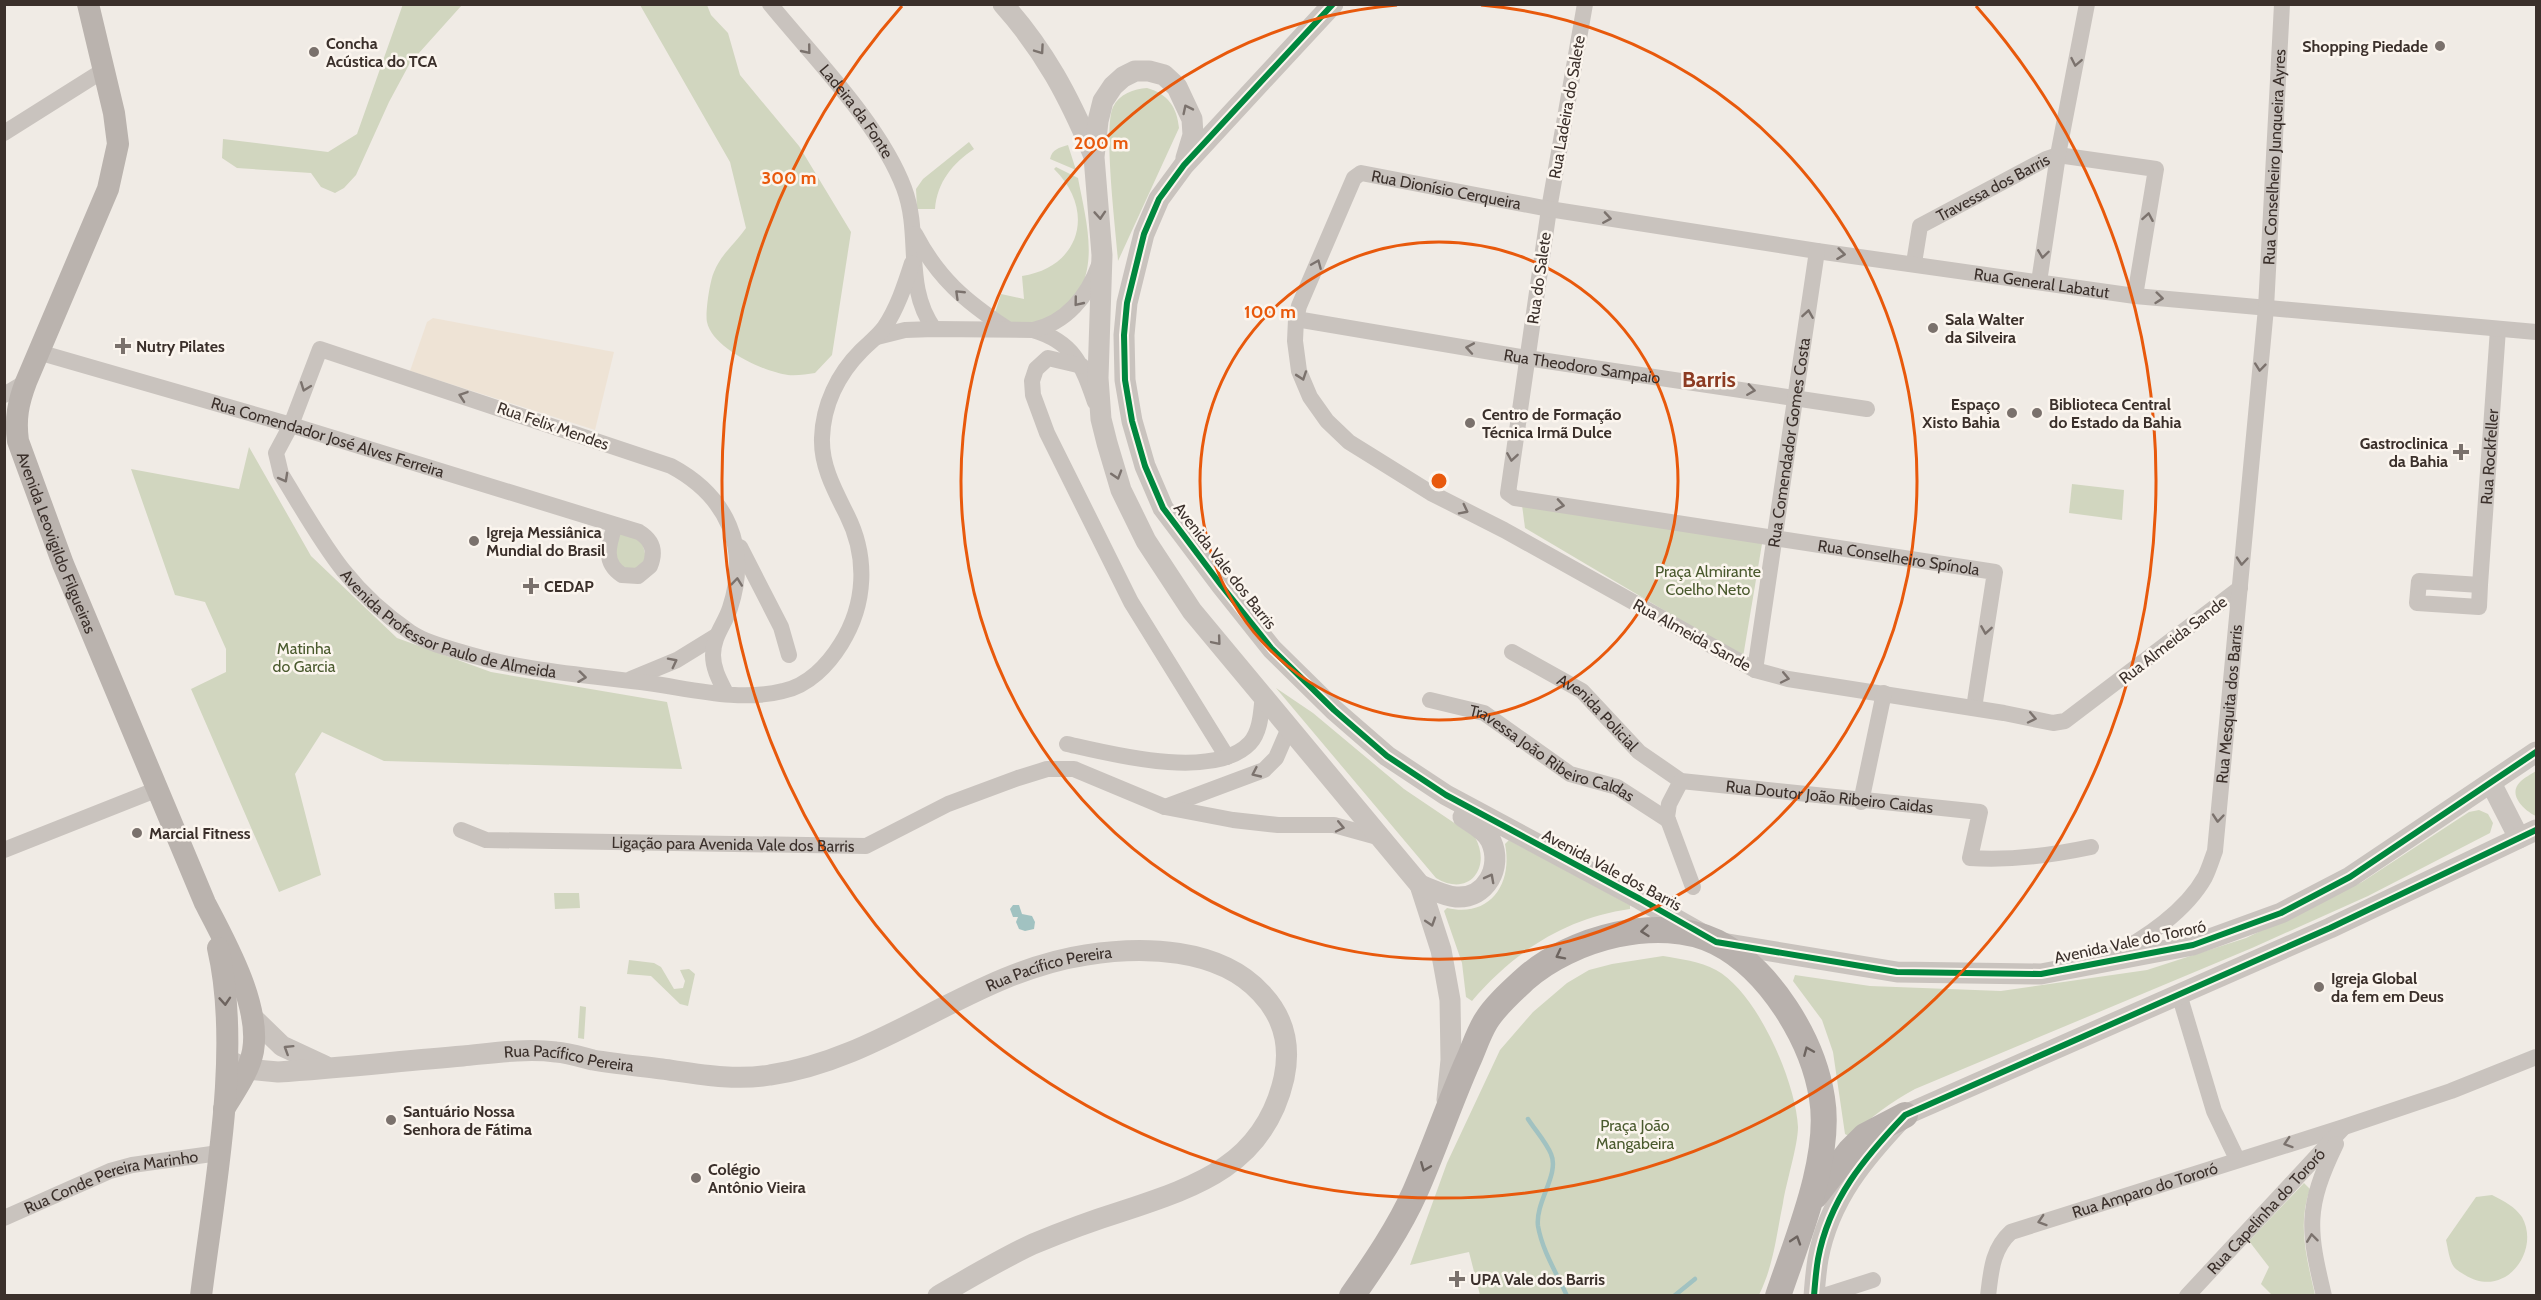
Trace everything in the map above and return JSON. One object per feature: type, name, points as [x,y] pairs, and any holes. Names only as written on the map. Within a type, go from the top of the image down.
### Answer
[{"type":"main road","name":"Avenida Leovigildo Filgueiras","points":[[88,4],[114,113],[118,144],[108,189],[26,382],[18,403],[15,422],[18,441],[63,564],[205,903],[228,948],[252,1017],[254,1044],[247,1070],[224,1109]]},
{"type":"main road","name":"Avenida Leovigildo Filgueiras","points":[[201,1296],[224,1109],[227,1031],[219,951],[205,903]]},
{"type":"main road","points":[[1352,1296],[1388,1241],[1414,1194],[1445,1113],[1486,1021],[1527,977],[1554,958],[1585,943],[1650,930],[1679,931],[1716,942],[1745,962],[1786,1009],[1813,1063],[1822,1098],[1824,1129],[1808,1206],[1778,1296]]},
{"type":"main road","points":[[1808,1206],[1850,1151],[1865,1136],[1905,1115]]},
{"type":"street","name":"Ladeira da Fonte","points":[[770,4],[881,141],[911,208],[914,233],[912,263],[919,300],[934,329],[1033,330],[1047,327],[1073,309],[1095,275],[1102,255]]},
{"type":"street","points":[[1003,4],[1041,50],[1058,78],[1094,157]]},
{"type":"street","name":"Avenida Vale dos Barris","points":[[1333,4],[1184,165],[1159,199],[1144,234],[1127,303],[1125,380],[1132,421],[1145,466],[1163,508],[1272,649],[1334,710],[1387,756],[1466,807],[1640,898],[1716,942]]},
{"type":"street","name":"Rua Ladeira do Salete","points":[[1549,209],[1585,4]]},
{"type":"street","points":[[2039,282],[2058,155],[2087,4]]},
{"type":"street","name":"Rua Conselheiro Junqueira Ayres","points":[[2266,308],[2282,4]]},
{"type":"street","points":[[4,133],[104,70]]},
{"type":"street","points":[[1184,165],[1193,135],[1191,118],[1177,87],[1164,75],[1149,71],[1136,71],[1123,77],[1113,86],[1103,101],[1094,157],[1102,255],[1098,378],[1101,419],[1122,490],[1146,541],[1192,611],[1420,885],[1441,950],[1450,1000],[1451,1060],[1445,1113]]},
{"type":"street","name":"Travessa dos Barris","points":[[1914,263],[1920,226],[2046,159],[2058,155],[2156,169],[2135,296]]},
{"type":"street","name":"Rua Dionísio Cerqueira","points":[[1296,319],[1299,306],[1358,174],[1549,209]]},
{"type":"street","name":"Rua General Labatut","points":[[1549,209],[1818,251],[2135,296],[2536,332]]},
{"type":"street","name":"Rua do Salete","points":[[1549,209],[1508,493],[1515,498],[1774,538]]},
{"type":"street","name":"Ladeira da Fonte","points":[[914,233],[926,256],[954,289],[985,315],[1006,328]]},
{"type":"street","name":"Rua Comendador Gomes Costa","points":[[1755,670],[1818,251]]},
{"type":"street","name":"Avenida Professor Paulo de Almeida","points":[[291,425],[276,453],[280,474],[323,545],[343,572],[371,602],[413,634],[468,654],[552,673],[757,696],[786,691],[804,682],[825,666],[841,644],[855,618],[862,590],[862,563],[857,540],[834,492],[825,466],[822,441],[824,422],[837,380],[886,324],[903,291],[912,263]]},
{"type":"street","name":"Rua Mesquita dos Barris","points":[[2088,966],[2130,947],[2192,896],[2205,876],[2215,851],[2266,308]]},
{"type":"street","name":"Rua Theodoro Sampaio","points":[[1296,319],[1527,358],[1867,409]]},
{"type":"street","name":"Rua Almeida Sande","points":[[1296,319],[1295,341],[1299,371],[1310,397],[1327,421],[1348,442],[1431,493],[1504,530],[1755,670],[1788,679],[1884,693],[2053,723],[2065,721],[2240,588]]},
{"type":"street","points":[[877,337],[906,330],[934,329]]},
{"type":"street","name":"Rua Rockfeller","points":[[2480,585],[2498,329]]},
{"type":"street","name":"Ladeira da Fonte","points":[[1033,330],[1059,340],[1082,366],[1101,419]]},
{"type":"street","name":"Rua Felix Mendes","points":[[291,425],[320,350],[671,466],[692,478],[716,502],[734,536],[738,567],[735,592],[729,613],[716,636],[712,652],[713,665],[726,693]]},
{"type":"street","name":"Rua Comendador José Alves Ferreira","points":[[38,352],[291,425],[615,525]]},
{"type":"street","points":[[1082,366],[1048,358],[1036,369],[1032,381],[1033,395],[1047,433],[1131,602],[1227,757]]},
{"type":"street","points":[[4,394],[26,382]]},
{"type":"street","points":[[734,536],[781,627],[789,655]]},
{"type":"street","name":"Rua Conselheiro Spínola","points":[[1774,538],[1995,573],[1974,708]]},
{"type":"street","points":[[626,681],[677,660],[716,636]]},
{"type":"street","name":"Avenida Policial","points":[[1512,652],[1582,691],[1639,752],[1681,781]]},
{"type":"street","points":[[1861,802],[1884,693]]},
{"type":"street","points":[[1066,744],[1142,761],[1210,762],[1235,754],[1251,743],[1260,722],[1263,695]]},
{"type":"street","name":"Travessa João Ribeiro Caldas","points":[[1430,700],[1484,713],[1570,774],[1617,788],[1668,820]]},
{"type":"street","points":[[1165,807],[1264,770],[1276,758],[1289,728]]},
{"type":"street","name":"Avenida Vale do Tororó","points":[[1716,942],[1897,972],[2041,974],[2193,945],[2281,913],[2350,877],[2536,752]]},
{"type":"street","points":[[1387,756],[1426,793],[1482,829],[1491,840],[1495,854],[1494,869],[1483,890],[1456,897],[1420,885]]},
{"type":"street","name":"Ligação para Avenida Vale dos Barris","points":[[461,830],[486,840],[866,846],[948,804],[1018,778],[1047,770],[1074,769],[1165,807],[1233,820],[1278,825],[1334,825],[1381,838]]},
{"type":"street","points":[[1681,781],[1669,804],[1668,820],[1693,887]]},
{"type":"street","name":"Rua Doutor João Ribeiro Caidas","points":[[1681,781],[1861,802],[1980,812],[1970,858],[1985,859],[2066,852],[2091,847]]},
{"type":"street","points":[[1814,1296],[1818,1258],[1834,1211],[1847,1182],[1872,1150],[1905,1115],[2330,928],[2528,834],[2491,783]]},
{"type":"street","points":[[4,850],[158,789]]},
{"type":"street","name":"Rua Pacífico Pereira","points":[[226,1059],[247,1070],[264,1073],[506,1052],[554,1051],[597,1061],[727,1078],[764,1076],[799,1071],[835,1059],[1010,975],[1084,955],[1135,951],[1178,954],[1204,959],[1254,984],[1270,1002],[1280,1020],[1287,1041],[1286,1066],[1280,1093],[1269,1118],[1249,1146],[1221,1170],[1184,1191],[1091,1221],[1031,1245],[938,1296]]},
{"type":"street","points":[[2179,994],[2214,1111],[2237,1160]]},
{"type":"street","name":"Rua Pacífico Pereira","points":[[252,1017],[282,1046],[302,1057],[332,1068]]},
{"type":"street","name":"Rua Amparo do Tororó","points":[[1988,1296],[1996,1250],[2011,1232],[2344,1127],[2451,1090],[2536,1057]]},
{"type":"street","points":[[2324,1296],[2310,1228],[2314,1199],[2322,1172],[2344,1127]]},
{"type":"street","name":"Rua Capelinha do Tororó","points":[[2187,1296],[2344,1127]]},
{"type":"street","name":"Rua Conde Pereira Marinho","points":[[4,1218],[110,1171],[132,1165],[219,1153]]},
{"type":"street","points":[[1823,1296],[1873,1280]]},
{"type":"green space","points":[[403,4],[462,5],[410,63],[389,102],[356,175],[344,188],[335,193],[321,187],[311,173],[237,168],[222,158],[223,139],[328,152],[357,134]]},
{"type":"green space","points":[[640,5],[707,5],[711,15],[728,33],[740,75],[799,146],[851,232],[832,355],[815,373],[788,375],[753,364],[728,349],[711,332],[707,322],[707,312],[712,276],[720,260],[746,228],[730,162]]},
{"type":"green space","points":[[1147,88],[1161,94],[1170,102],[1174,108],[1179,128],[1118,261],[1110,158],[1110,119],[1113,107],[1119,99],[1132,91]]},
{"type":"green space","points":[[969,142],[974,149],[959,160],[947,174],[939,190],[935,209],[917,209],[916,189],[923,179]]},
{"type":"green space","points":[[1068,145],[1076,170],[1050,159],[1054,151]]},
{"type":"green space","points":[[1056,167],[1078,178],[1089,250],[1082,284],[1073,299],[1059,312],[1044,321],[1003,323],[993,319],[1001,294],[1024,299],[1022,276],[1042,270],[1058,261],[1069,249],[1076,234],[1078,218],[1075,202],[1067,185],[1054,169]]},
{"type":"green space","name":"Matinha do Garcia","points":[[249,447],[311,556],[397,638],[491,672],[667,702],[682,769],[384,761],[322,732],[295,774],[321,875],[279,892],[191,689],[226,672],[226,649],[205,602],[175,595],[131,469],[239,489]]},
{"type":"green space","points":[[2072,484],[2124,490],[2122,520],[2069,513]]},
{"type":"green space","name":"Praça Almirante Coelho Neto","points":[[1522,505],[1763,538],[1743,657],[1525,528]]},
{"type":"green space","points":[[620,532],[642,541],[647,562],[638,571],[628,570],[616,563],[613,554]]},
{"type":"green space","points":[[1276,688],[1313,713],[1404,789],[1475,837],[1480,848],[1481,859],[1474,877],[1458,884],[1436,878]]},
{"type":"green space","points":[[2536,771],[2536,816],[2519,802],[2515,792],[2520,782]]},
{"type":"green space","points":[[2479,810],[2488,814],[2493,823],[2490,833],[2368,896],[2252,948],[1915,1089],[1881,1110],[1851,1137],[1845,1134],[1833,1052],[1822,1020],[1793,981],[1795,975],[1870,986],[2001,991],[2147,970],[2246,938],[2362,882],[2469,812]]},
{"type":"green space","points":[[1509,840],[1630,905],[1630,909],[1584,920],[1542,940],[1505,967],[1472,1001],[1466,997],[1462,963],[1444,911],[1447,908],[1462,910],[1475,908],[1486,903],[1495,895],[1502,884],[1507,859],[1505,844]]},
{"type":"green space","points":[[554,893],[579,893],[580,908],[555,909]]},
{"type":"green space","name":"Praça João Mangabeira","points":[[1663,956],[1703,964],[1716,970],[1731,981],[1746,997],[1772,1040],[1796,1108],[1798,1127],[1794,1154],[1771,1261],[1759,1295],[1480,1295],[1469,1252],[1410,1265],[1447,1163],[1500,1050],[1533,1012],[1567,983],[1589,970]]},
{"type":"green space","points":[[629,960],[654,963],[661,967],[674,989],[683,988],[685,981],[680,970],[689,969],[695,974],[688,1006],[680,1004],[651,976],[627,974]]},
{"type":"green space","points":[[580,1006],[586,1007],[584,1039],[578,1038]]},
{"type":"green space","points":[[2304,1183],[2310,1189],[2306,1202],[2304,1229],[2306,1255],[2315,1295],[2272,1295],[2261,1284],[2269,1267],[2249,1241]]},
{"type":"green space","points":[[2492,1195],[2512,1207],[2522,1217],[2527,1230],[2527,1244],[2516,1268],[2506,1277],[2493,1281],[2480,1281],[2465,1275],[2454,1267],[2446,1240],[2476,1197]]},
{"type":"shaded area","points":[[433,318],[614,352],[595,430],[410,371],[427,322]]},
{"type":"water","points":[[1013,905],[1019,905],[1022,914],[1032,916],[1035,922],[1034,929],[1025,931],[1019,929],[1016,922],[1018,917],[1013,917],[1010,909]]},
{"type":"waterway","points":[[1528,1119],[1546,1145],[1553,1162],[1550,1179],[1540,1207],[1538,1226],[1546,1253],[1567,1296]]},
{"type":"waterway","points":[[1674,1296],[1695,1279]]},
{"type":"cycle path","points":[[1333,4],[1184,165],[1159,199],[1144,234],[1127,303],[1124,335],[1125,380],[1132,421],[1145,466],[1163,508],[1221,585],[1272,649],[1334,710],[1387,756],[1446,795],[1716,942],[1897,972],[2041,974],[2193,945],[2281,913],[2350,877],[2536,752]]},
{"type":"cycle path","points":[[1814,1296],[1823,1237],[1840,1198],[1863,1163],[1905,1115],[2330,928],[2536,830]]},
{"type":"place","name":"Shopping Piedade","points":[[2440,46]]},
{"type":"place","name":"Concha Acústica do TCA","points":[[314,52]]},
{"type":"place","name":"Sala Walter da Silveira","points":[[1933,328]]},
{"type":"place","name":"Nutry Pilates","points":[[123,346]]},
{"type":"place","name":"Espaço Xisto Bahia","points":[[2012,413]]},
{"type":"place","name":"Biblioteca Central do Estado da Bahia","points":[[2037,413]]},
{"type":"place","name":"Centro de Formação Técnica Irmã Dulce","points":[[1470,423]]},
{"type":"place","name":"Gastroclinica da Bahia","points":[[2461,452]]},
{"type":"place","name":"Igreja Messiânica Mundial do Brasil","points":[[474,541]]},
{"type":"place","name":"CEDAP","points":[[531,586]]},
{"type":"place","name":"Marcial Fitness","points":[[137,833]]},
{"type":"place","name":"Igreja Global da fem em Deus","points":[[2319,987]]},
{"type":"place","name":"Santuário Nossa Senhora de Fátima","points":[[391,1120]]},
{"type":"place","name":"Colégio Antônio Vieira","points":[[696,1178]]},
{"type":"place","name":"UPA Vale dos Barris","points":[[1457,1279]]},
{"type":"district","name":"Barris","points":[[1709,379]]}]
